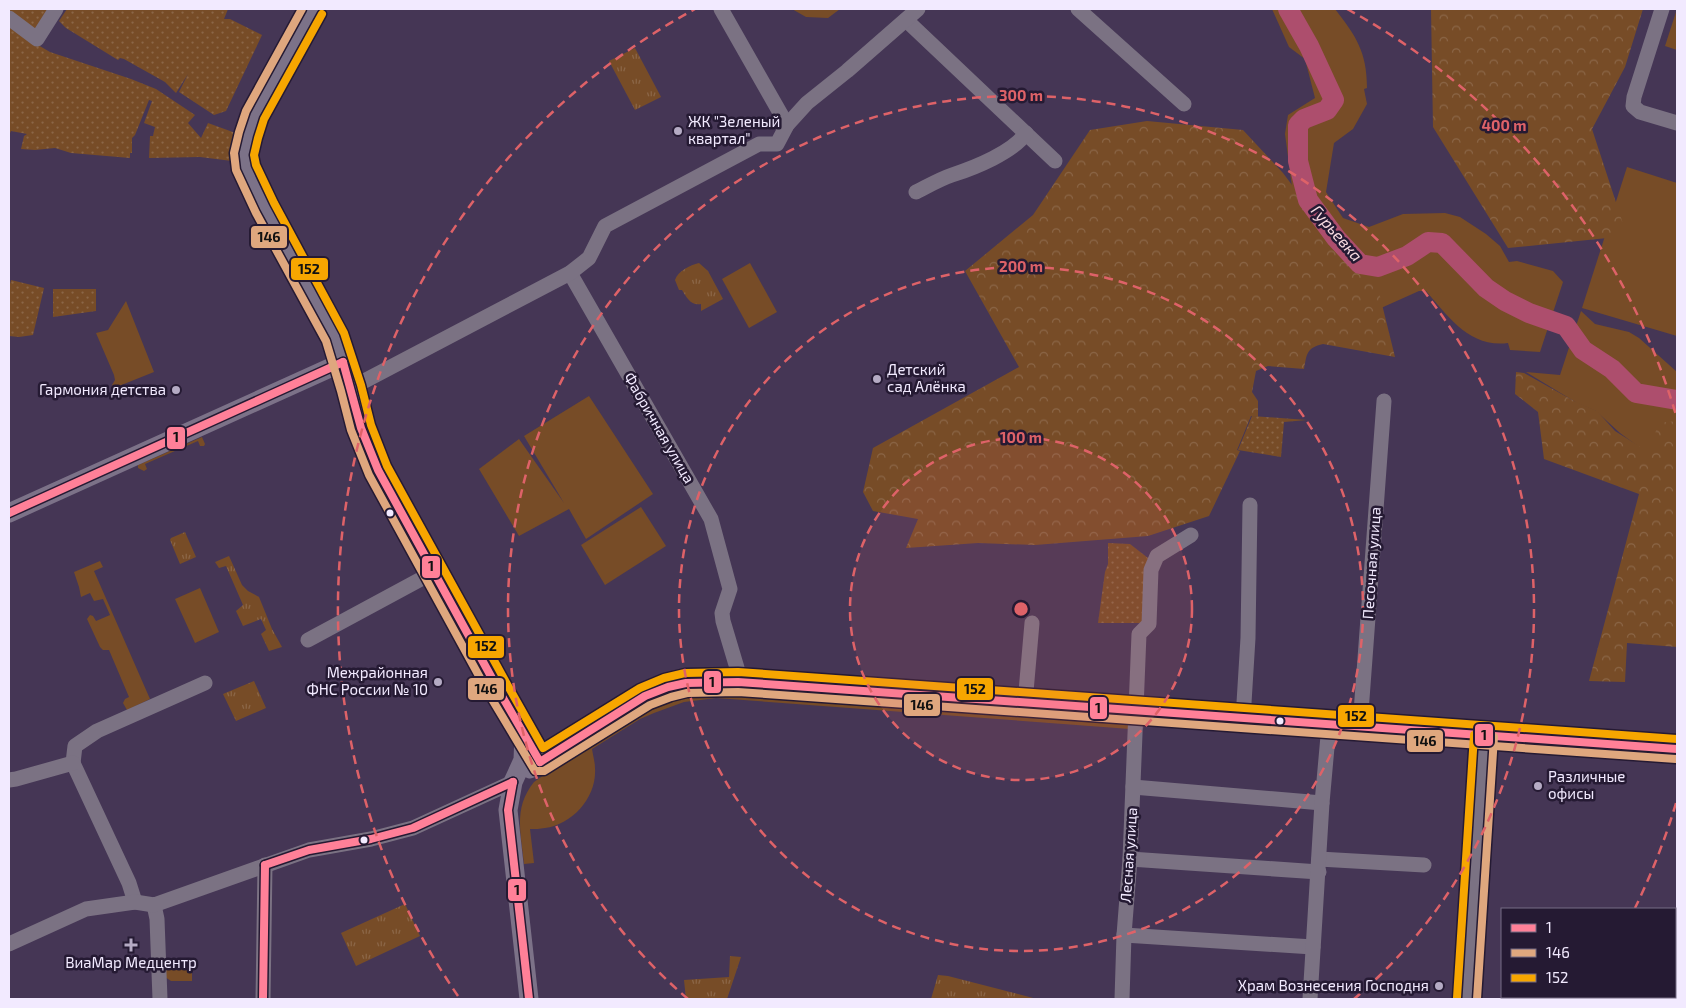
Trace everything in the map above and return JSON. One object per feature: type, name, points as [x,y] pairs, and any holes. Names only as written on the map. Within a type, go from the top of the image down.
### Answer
[{"type":"main road","points":[[313,9],[255,115],[244,154],[246,168],[335,337],[351,388],[358,420],[371,456],[540,762]]},
{"type":"main road","points":[[9,513],[343,362]]},
{"type":"main road","points":[[513,782],[540,762],[567,746],[540,745],[524,735]]},
{"type":"main road","points":[[524,735],[523,760],[513,782],[508,810],[529,999]]},
{"type":"street","points":[[9,18],[37,39],[56,9]]},
{"type":"street","points":[[721,9],[787,124]]},
{"type":"street","points":[[351,388],[570,274],[589,258],[605,226],[759,144],[777,144],[787,124],[807,103],[918,9]]},
{"type":"street","points":[[1078,9],[1184,104]]},
{"type":"street","points":[[1662,9],[1634,97],[1634,106],[1640,112],[1677,123]]},
{"type":"street","points":[[906,20],[1055,161]]},
{"type":"street","points":[[916,192],[951,175],[961,173],[1013,147],[1026,133]]},
{"type":"street","name":"Фабричная улица","points":[[570,274],[711,520],[730,590],[722,613],[737,668],[738,682]]},
{"type":"street","name":"Песочная улица","points":[[1360,726],[1384,401]]},
{"type":"street","points":[[1243,719],[1248,638],[1250,505]]},
{"type":"street","name":"Лесная улица","points":[[1122,999],[1139,634],[1149,624],[1151,570],[1157,556],[1191,535]]},
{"type":"street","points":[[308,640],[434,572]]},
{"type":"street","points":[[1025,703],[1032,623]]},
{"type":"street","points":[[135,902],[73,762],[75,746],[97,731],[205,683]]},
{"type":"street","points":[[1310,999],[1322,803],[1329,725]]},
{"type":"street","points":[[1466,999],[1484,736]]},
{"type":"street","points":[[9,780],[73,762]]},
{"type":"street","points":[[9,944],[86,909],[135,902],[154,905],[309,850],[413,828],[513,782]]},
{"type":"street","points":[[1133,788],[1322,803]]},
{"type":"street","points":[[1130,859],[1319,865],[1424,865]]},
{"type":"street","points":[[262,999],[264,866]]},
{"type":"street","points":[[154,905],[157,919],[160,999]]},
{"type":"street","points":[[1124,935],[1313,947]]},
{"type":"green space","points":[[9,9],[50,9],[35,30],[9,11]]},
{"type":"green space","points":[[67,9],[228,9],[224,19],[230,19],[262,35],[226,111],[214,115],[179,92],[188,74],[176,93],[165,82],[124,59],[120,58],[118,60],[66,28],[59,21]]},
{"type":"green space","points":[[792,9],[840,9],[828,18],[806,17]]},
{"type":"green space","points":[[1272,9],[1335,9],[1359,45],[1365,64],[1367,88],[1364,89],[1367,104],[1353,129],[1334,143],[1326,192],[1343,218],[1369,227],[1403,214],[1445,213],[1460,217],[1486,234],[1500,246],[1509,262],[1517,261],[1553,271],[1563,282],[1540,352],[1510,350],[1508,343],[1494,343],[1471,335],[1451,320],[1426,291],[1419,291],[1381,308],[1292,187],[1285,134],[1288,115],[1315,98],[1305,59],[1289,47]]},
{"type":"green space","points":[[1431,9],[1643,9],[1625,67],[1592,129],[1627,236],[1508,248],[1433,127]]},
{"type":"green space","points":[[1677,9],[1677,50],[1665,46]]},
{"type":"green space","points":[[9,25],[50,52],[156,89],[195,115],[188,123],[201,138],[208,123],[241,135],[237,158],[232,161],[200,157],[149,158],[150,136],[153,136],[155,127],[144,123],[152,101],[149,100],[135,135],[132,138],[130,158],[71,153],[55,148],[21,149],[24,136],[27,134],[11,131],[9,135]]},
{"type":"green space","points":[[635,48],[661,97],[635,110],[609,61]]},
{"type":"green space","points":[[1147,121],[1243,130],[1283,173],[1343,253],[1377,284],[1395,357],[1323,344],[1313,347],[1308,352],[1304,369],[1268,366],[1256,371],[1252,392],[1258,401],[1258,417],[1251,416],[1237,450],[1240,451],[1209,516],[1148,536],[1035,545],[978,543],[906,548],[918,519],[873,511],[863,492],[873,448],[1019,367],[965,271],[1033,215],[1090,130]]},
{"type":"green space","points":[[1627,167],[1677,183],[1677,336],[1582,308]]},
{"type":"green space","points":[[699,263],[708,271],[723,299],[701,311],[701,304],[695,304],[690,301],[682,290],[679,290],[675,280],[685,269]]},
{"type":"green space","points":[[750,263],[777,312],[749,328],[722,279]]},
{"type":"green space","points":[[11,280],[44,288],[33,335],[9,336],[9,288]]},
{"type":"green space","points":[[53,289],[96,289],[96,311],[53,317]]},
{"type":"green space","points":[[126,301],[154,372],[114,388],[112,385],[115,380],[114,375],[96,333],[108,330]]},
{"type":"green space","points":[[1581,311],[1595,324],[1629,332],[1639,338],[1677,372],[1677,422],[1651,453],[1647,453],[1620,433],[1596,411],[1577,403],[1526,372],[1560,375]]},
{"type":"green space","points":[[1516,372],[1524,373],[1574,401],[1597,411],[1615,431],[1650,453],[1658,423],[1677,421],[1677,647],[1627,643],[1625,682],[1589,681],[1639,494],[1544,459],[1538,412],[1515,394]]},
{"type":"green space","points":[[589,396],[653,494],[586,539],[569,509],[519,536],[479,469],[519,439],[564,503],[524,436]]},
{"type":"green space","points":[[1252,416],[1307,420],[1284,422],[1281,457],[1238,450]]},
{"type":"green space","points":[[202,437],[204,446],[200,446],[198,441],[145,464],[147,469],[144,471],[138,468],[138,465]]},
{"type":"green space","points":[[641,507],[666,546],[605,585],[581,545]]},
{"type":"green space","points":[[185,532],[196,557],[180,564],[170,540]]},
{"type":"green space","points":[[1108,543],[1130,544],[1148,558],[1144,623],[1098,623],[1105,572],[1108,564]]},
{"type":"green space","points":[[229,556],[242,585],[259,597],[272,629],[282,647],[269,651],[261,634],[266,630],[261,619],[243,626],[236,611],[243,605],[226,566],[219,568],[215,562]]},
{"type":"green space","points":[[100,561],[103,567],[94,571],[150,699],[127,710],[123,703],[129,697],[109,650],[103,650],[100,647],[87,619],[90,615],[96,621],[110,615],[103,599],[94,601],[90,593],[81,597],[74,572]]},
{"type":"green space","points":[[200,588],[219,632],[195,643],[175,599]]},
{"type":"green space","points":[[254,681],[266,708],[236,721],[223,694]]},
{"type":"green space","points":[[733,689],[1129,718],[1130,729],[716,698],[684,702],[640,719],[592,749],[595,779],[587,799],[574,815],[565,821],[545,828],[530,829],[534,863],[524,864],[520,831],[521,811],[527,792],[534,782],[639,708],[683,690]]},
{"type":"green space","points":[[405,904],[420,936],[356,966],[341,933]]},
{"type":"green space","points":[[730,956],[741,957],[727,999],[686,999],[684,980],[729,977]]},
{"type":"green space","points":[[192,959],[192,981],[171,981],[165,977],[165,960]]},
{"type":"green space","points":[[938,975],[948,976],[1037,999],[931,999]]},
{"type":"waterway","name":"Гурьевка","points":[[1288,9],[1309,46],[1334,100],[1327,110],[1304,119],[1298,125],[1298,161],[1308,200],[1336,238],[1360,264],[1378,267],[1407,256],[1428,242],[1442,243],[1486,288],[1505,301],[1529,313],[1566,326],[1583,350],[1612,369],[1636,393],[1677,400]]},
{"type":"transit line","name":"146","points":[[302,9],[246,111],[234,153],[236,170],[256,213],[326,341],[351,430],[369,475],[490,696],[535,771],[544,771],[650,705],[687,693],[738,692],[1676,759]]},
{"type":"transit line","name":"152","points":[[322,14],[264,119],[254,155],[256,165],[274,203],[344,333],[361,385],[371,425],[387,466],[543,748],[640,688],[664,678],[685,673],[738,672],[1677,739]]},
{"type":"transit line","name":"1","points":[[343,362],[361,428],[378,470],[540,762]]},
{"type":"transit line","name":"1","points":[[9,513],[343,362]]},
{"type":"transit line","name":"1","points":[[540,762],[645,696],[668,687],[686,683],[738,682],[1677,749]]},
{"type":"transit line","name":"152","points":[[1457,998],[1474,735]]},
{"type":"transit line","name":"146","points":[[1477,999],[1494,737]]},
{"type":"transit line","name":"1","points":[[513,782],[508,810],[529,999]]},
{"type":"transit line","name":"1","points":[[265,865],[309,850],[371,839],[413,828],[513,782]]},
{"type":"transit line","name":"1","points":[[263,999],[265,865]]},
{"type":"place","name":"ЖК \"Зеленый квартал\"","points":[[678,131]]},
{"type":"place","name":"Детский сад Алёнка","points":[[877,379]]},
{"type":"place","name":"Гармония детства","points":[[176,390]]},
{"type":"place","name":"Межрайонная ФНС России № 10","points":[[438,682]]},
{"type":"place","name":"Различные офисы","points":[[1538,786]]},
{"type":"place","name":"ВиаМар Медцентр","points":[[131,945]]},
{"type":"place","name":"Храм Вознесения Господня","points":[[1439,986]]}]
